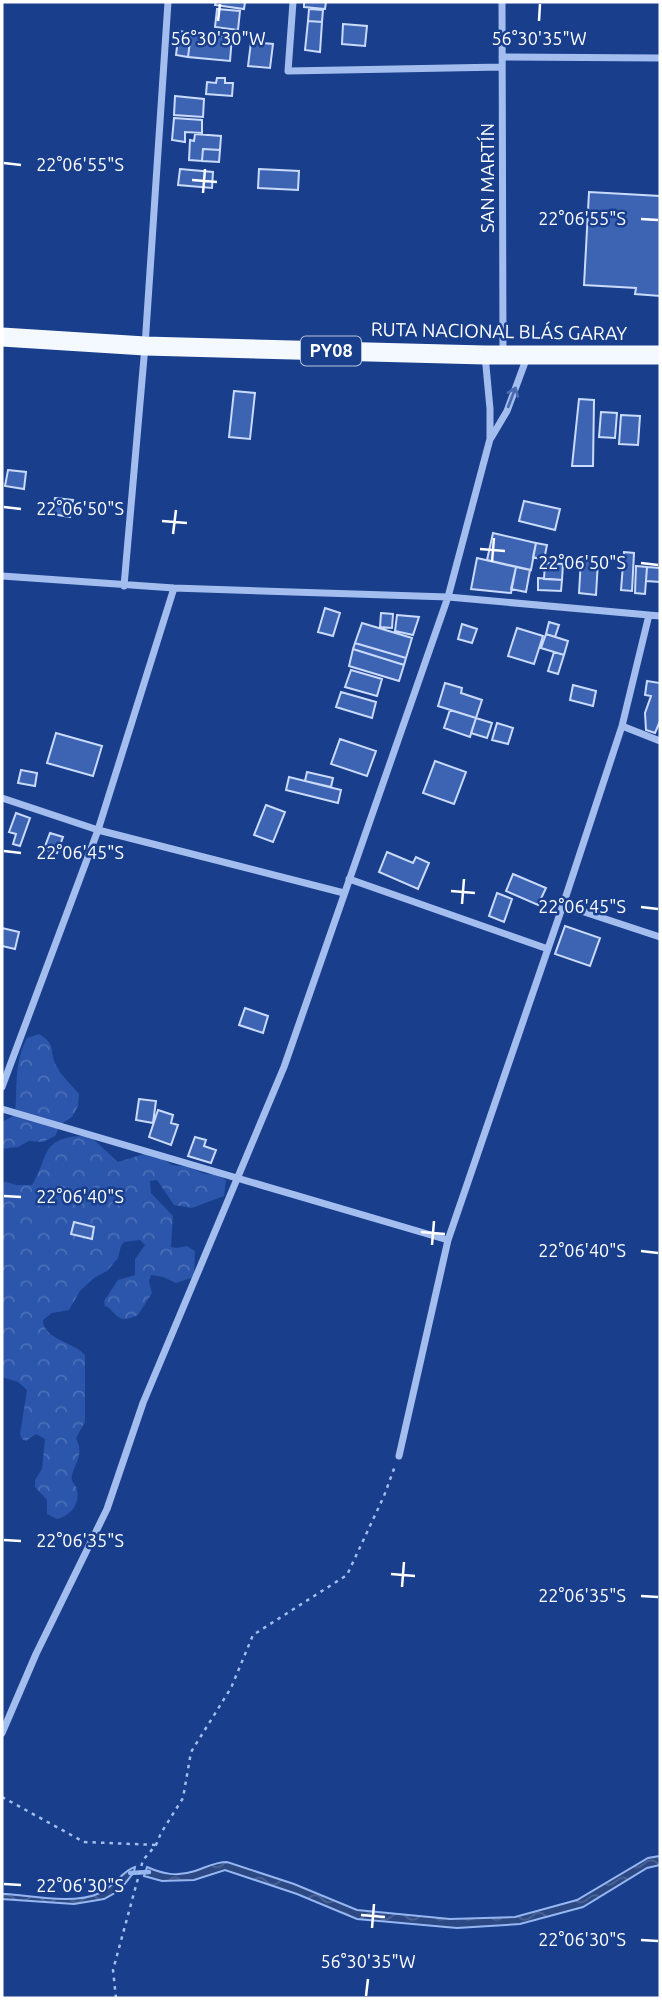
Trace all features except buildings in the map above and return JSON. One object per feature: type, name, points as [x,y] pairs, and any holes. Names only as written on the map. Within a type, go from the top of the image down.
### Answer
[{"type":"highway","name":"RUTA NACIONAL BLÁS GARAY","points":[[2,337],[145,346],[660,355]]},
{"type":"street","points":[[124,586],[145,346],[168,2]]},
{"type":"street","points":[[293,2],[288,71],[502,68]]},
{"type":"street","name":"SAN MARTÍN","points":[[490,439],[502,2]]},
{"type":"street","points":[[502,57],[660,58]]},
{"type":"street","points":[[2,1733],[36,1654],[107,1509],[144,1403],[284,1067],[448,597],[490,439],[507,411],[528,354]]},
{"type":"street","points":[[2,576],[124,586],[448,597],[660,616]]},
{"type":"street","points":[[2,1087],[98,830],[174,588]]},
{"type":"street","points":[[399,1456],[448,1240],[564,905],[622,726],[649,615]]},
{"type":"street","points":[[622,726],[660,741]]},
{"type":"street","points":[[2,798],[98,830],[344,893]]},
{"type":"street","points":[[349,879],[548,949]]},
{"type":"street","points":[[564,905],[660,937]]},
{"type":"street","points":[[2,1109],[448,1240]]},
{"type":"path","points":[[116,1998],[113,1970],[143,1860],[156,1845],[183,1798],[191,1752],[231,1688],[253,1635],[347,1575],[384,1496],[399,1456]]},
{"type":"path","points":[[2,1797],[84,1842],[156,1845]]},
{"type":"green space","points":[[39,1034],[49,1042],[59,1071],[79,1094],[78,1106],[72,1117],[61,1124],[55,1136],[43,1142],[29,1141],[18,1147],[2,1149],[2,1122],[15,1115],[20,1057],[27,1038]]},
{"type":"green space","points":[[81,1136],[92,1138],[118,1162],[144,1154],[160,1157],[172,1165],[218,1175],[226,1180],[224,1196],[192,1208],[174,1205],[157,1180],[150,1181],[151,1193],[173,1216],[171,1247],[187,1246],[195,1251],[194,1277],[176,1283],[151,1275],[149,1281],[152,1293],[138,1315],[120,1318],[105,1307],[104,1301],[118,1280],[135,1275],[135,1259],[145,1245],[140,1240],[124,1242],[118,1258],[107,1271],[94,1278],[80,1291],[69,1310],[52,1313],[43,1320],[48,1332],[85,1355],[85,1422],[76,1438],[79,1453],[72,1478],[78,1495],[70,1512],[57,1519],[47,1514],[47,1500],[35,1487],[35,1480],[42,1469],[45,1439],[36,1434],[26,1441],[20,1434],[27,1390],[18,1382],[2,1377],[2,1181],[32,1185],[52,1145]]},
{"type":"water","points":[[660,1856],[660,1865],[647,1868],[583,1907],[520,1924],[457,1928],[357,1919],[297,1894],[225,1870],[194,1880],[162,1881],[144,1876],[147,1867],[164,1873],[182,1874],[227,1862],[294,1884],[357,1910],[450,1919],[515,1917],[577,1900],[648,1858]]},
{"type":"water","points":[[135,1867],[120,1890],[104,1899],[74,1904],[2,1899],[2,1894],[53,1899],[89,1897],[105,1890],[126,1871]]},
{"type":"waterway","points":[[130,1873],[149,1872]]}]
